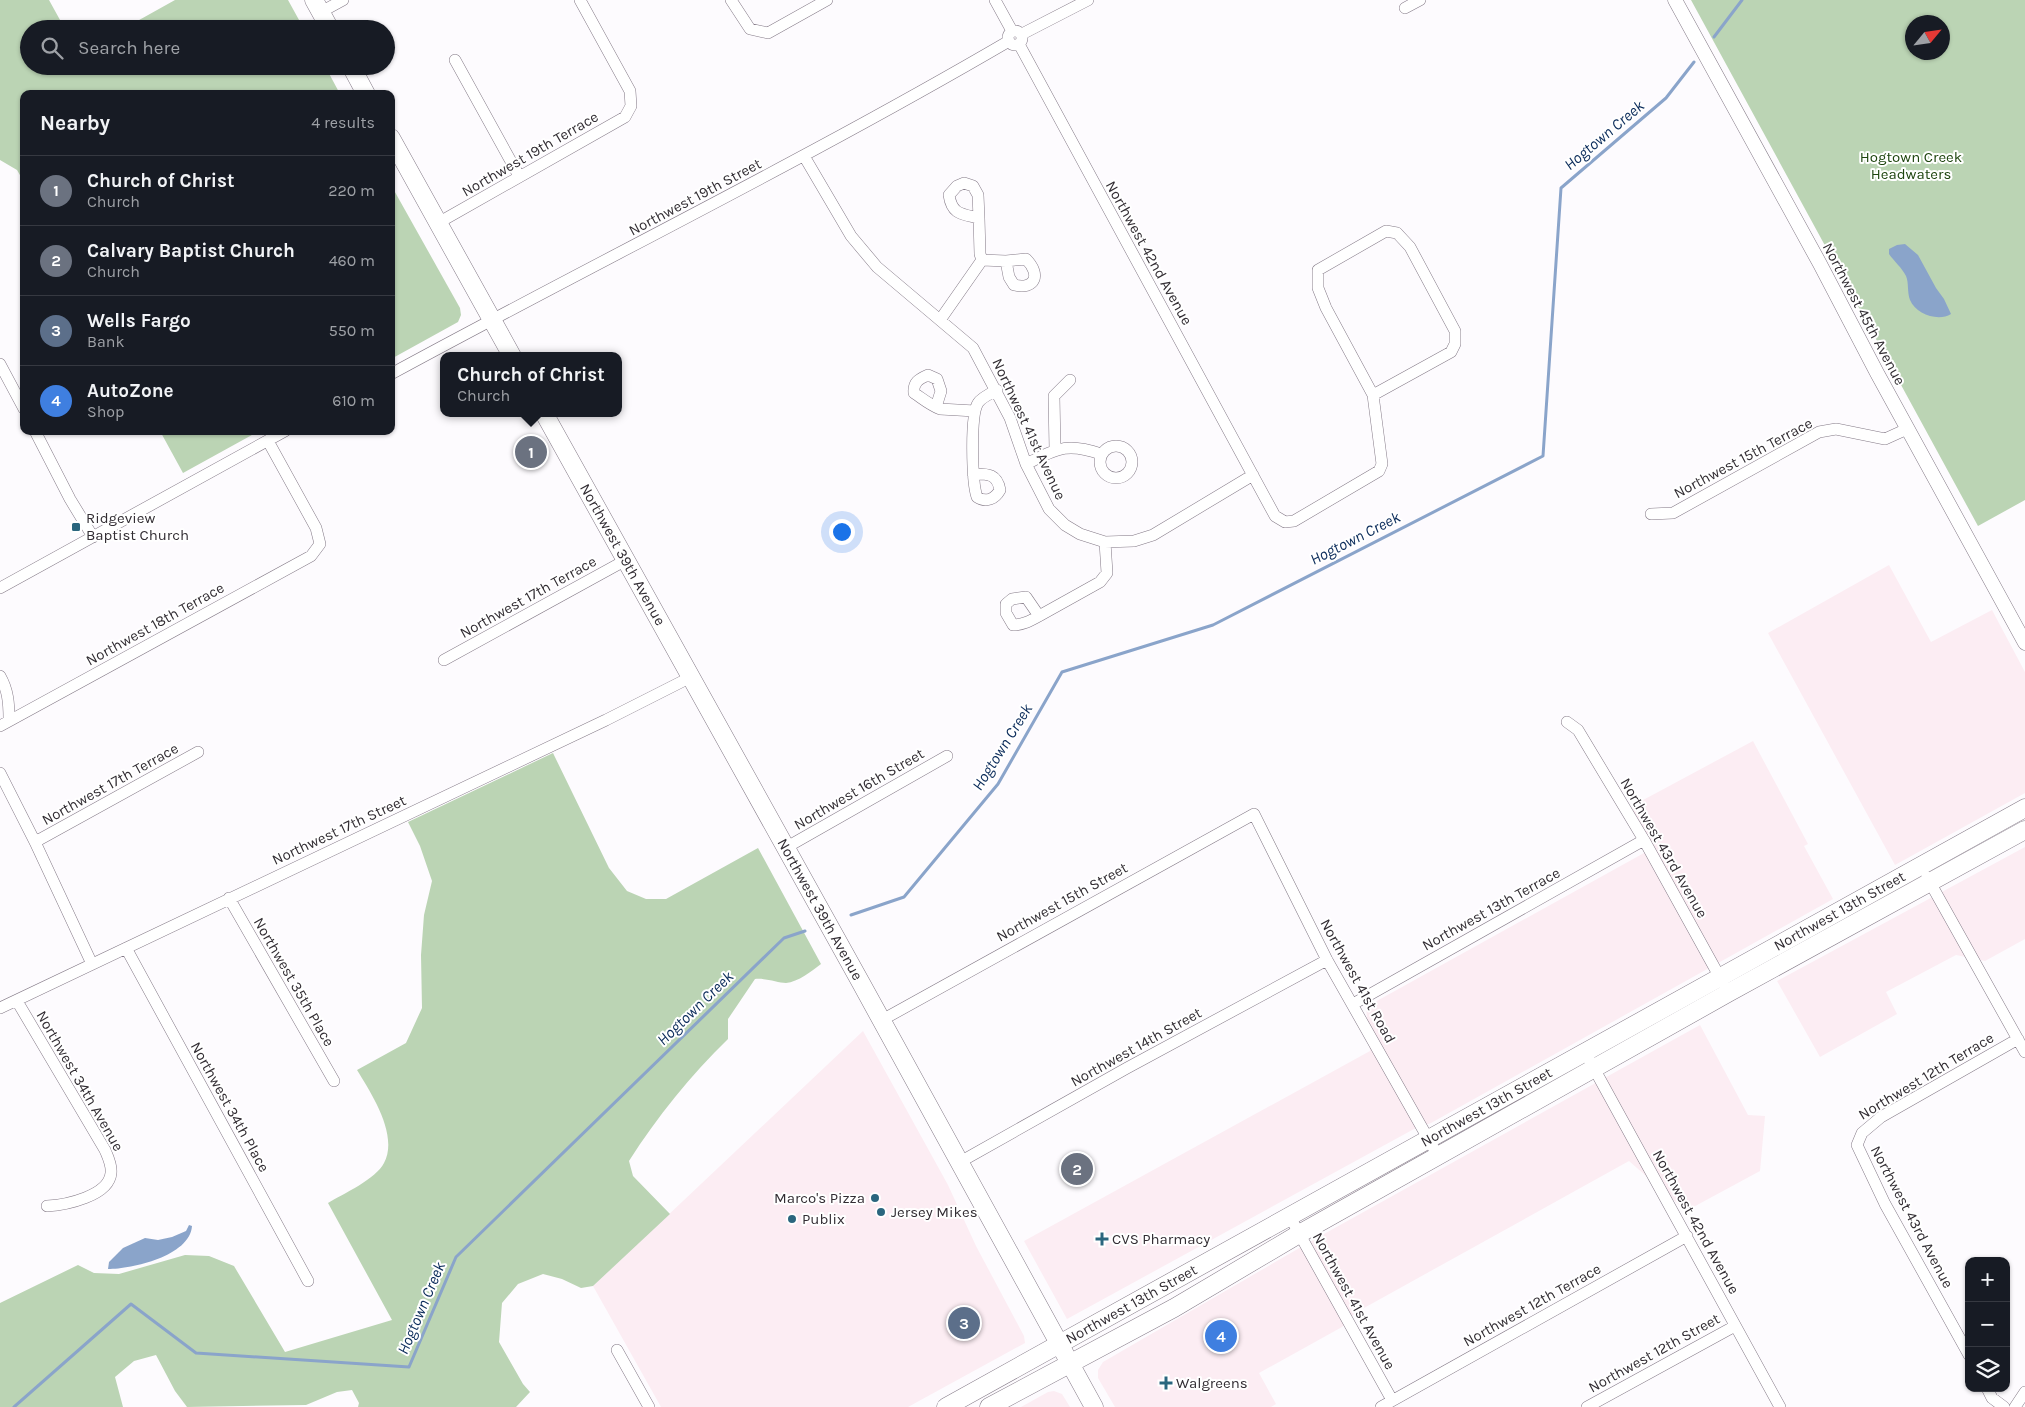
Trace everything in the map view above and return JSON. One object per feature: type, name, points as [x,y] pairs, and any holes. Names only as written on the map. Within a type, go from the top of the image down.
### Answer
[{"type":"main road","points":[[317,6],[325,20]]},
{"type":"main road","points":[[356,75],[364,90]]},
{"type":"main road","points":[[395,145],[510,352]]},
{"type":"main road","name":"Northwest 39th Avenue","points":[[546,417],[882,1020],[1094,1407]]},
{"type":"main road","name":"Northwest 13th Street","points":[[946,1407],[2025,808]]},
{"type":"main road","name":"Northwest 13th Street","points":[[989,1407],[1184,1303],[1299,1234],[1728,993],[2025,830]]},
{"type":"street","points":[[317,6],[343,0]]},
{"type":"street","name":"Northwest 19th Terrace","points":[[438,223],[625,117],[631,106],[632,98],[630,91],[580,0]]},
{"type":"street","points":[[730,0],[750,29],[768,33],[827,0]]},
{"type":"street","name":"Northwest 42nd Avenue","points":[[995,0],[1253,475]]},
{"type":"street","name":"Northwest 19th Street","points":[[395,372],[804,156],[1015,38],[1088,0]]},
{"type":"street","points":[[1405,8],[1420,0]]},
{"type":"street","name":"Northwest 45th Avenue","points":[[1675,0],[2025,643]]},
{"type":"street","points":[[455,60],[519,176]]},
{"type":"street","name":"Northwest 41st Avenue","points":[[804,156],[851,236],[877,267],[973,348],[997,390],[1010,418],[1026,464],[1049,509],[1065,525],[1080,534],[1105,542],[1134,541],[1153,536],[1253,475]]},
{"type":"street","points":[[979,218],[980,254],[982,260]]},
{"type":"street","points":[[1253,475],[1275,516],[1285,522],[1294,522],[1380,471],[1382,464],[1373,395],[1326,308],[1318,288],[1318,270],[1386,231],[1397,233],[1410,247],[1455,331],[1455,344],[1451,352],[1373,395]]},
{"type":"street","points":[[940,320],[982,260]]},
{"type":"street","points":[[982,260],[1006,261]]},
{"type":"street","points":[[0,364],[20,402]]},
{"type":"street","points":[[1055,450],[1054,396],[1070,380]]},
{"type":"street","points":[[973,474],[975,411],[978,403],[997,390]]},
{"type":"street","points":[[936,407],[940,409],[975,411]]},
{"type":"street","name":"Northwest 15th Terrace","points":[[1651,514],[1673,513],[1819,432],[1836,429],[1886,439],[1907,429]]},
{"type":"street","points":[[37,435],[70,499],[93,536]]},
{"type":"street","points":[[0,588],[277,435]]},
{"type":"street","name":"Northwest 18th Terrace","points":[[4,722],[119,662],[158,638],[311,556],[320,544],[316,528],[268,440]]},
{"type":"street","points":[[1026,464],[1059,448],[1084,448],[1101,454]]},
{"type":"street","points":[[1039,616],[1100,582],[1107,573],[1105,542]]},
{"type":"street","name":"Northwest 17th Terrace","points":[[444,660],[626,560]]},
{"type":"street","points":[[0,676],[7,688],[9,703],[4,722]]},
{"type":"street","name":"Northwest 17th Street","points":[[0,1008],[606,720],[691,677]]},
{"type":"street","name":"Northwest 43rd Avenue","points":[[1568,722],[1578,730],[1644,840],[1728,993]]},
{"type":"street","name":"Northwest 17th Terrace","points":[[35,842],[198,752]]},
{"type":"street","name":"Northwest 16th Street","points":[[786,848],[947,756]]},
{"type":"street","points":[[0,773],[35,842],[92,964]]},
{"type":"street","name":"Northwest 15th Street","points":[[882,1020],[1231,825],[1254,814],[1256,817]]},
{"type":"street","name":"Northwest 41st Road","points":[[1256,817],[1327,960],[1438,1156]]},
{"type":"street","name":"Northwest 13th Terrace","points":[[1353,1004],[1644,840]]},
{"type":"street","points":[[1921,866],[2025,1052]]},
{"type":"street","name":"Northwest 35th Place","points":[[229,898],[334,1081]]},
{"type":"street","name":"Northwest 34th Place","points":[[126,948],[308,1281]]},
{"type":"street","name":"Northwest 14th Street","points":[[960,1162],[1127,1068],[1327,960]]},
{"type":"street","name":"Northwest 34th Avenue","points":[[17,1000],[111,1164],[110,1178],[106,1185],[75,1202],[47,1206]]},
{"type":"street","name":"Northwest 12th Terrace","points":[[1857,1145],[1862,1133],[1882,1117],[2018,1038]]},
{"type":"street","name":"Northwest 42nd Avenue","points":[[1585,1052],[1780,1407]]},
{"type":"street","name":"Northwest 43rd Avenue","points":[[1857,1145],[1885,1204],[1965,1348]]},
{"type":"street","name":"Northwest 41st Avenue","points":[[1290,1217],[1392,1400]]},
{"type":"street","name":"Northwest 12th Terrace","points":[[1381,1407],[1687,1236]]},
{"type":"street","name":"Northwest 12th Street","points":[[1587,1407],[1735,1326]]},
{"type":"street","points":[[617,1350],[649,1407]]},
{"type":"street","points":[[1989,1392],[1992,1398],[2004,1407]]},
{"type":"street","points":[[2015,1407],[2025,1392]]},
{"type":"shaded area","points":[[1889,565],[1931,642],[1992,610],[2025,672],[2025,793],[1895,865],[1768,633]]},
{"type":"shaded area","points":[[1753,741],[1808,844],[1804,846],[1833,899],[1431,1123],[1414,1129],[1067,1319],[1024,1241],[1370,1051],[1366,1007],[1644,853],[1632,806]]},
{"type":"shaded area","points":[[2025,847],[2025,939],[1985,961],[1956,955],[1886,992],[1897,1014],[1820,1057],[1777,981]]},
{"type":"shaded area","points":[[1700,1025],[1748,1115],[1765,1116],[1760,1171],[1686,1211],[1629,1161],[1355,1313],[1342,1327],[1259,1373],[1276,1404],[1271,1407],[1115,1407],[1098,1378],[1098,1370],[1103,1362],[1315,1239]]},
{"type":"shaded area","points":[[863,1031],[948,1185],[976,1246],[1024,1336],[1025,1343],[908,1407],[661,1407],[593,1286]]},
{"type":"shaded area","points":[[1054,1391],[1062,1394],[1070,1407],[1021,1407],[1048,1392]]},
{"type":"green space","points":[[0,0],[49,0],[60,20],[20,20],[20,75],[330,75],[338,90],[20,90],[20,175],[17,170],[0,160]]},
{"type":"green space","points":[[175,0],[288,0],[299,20],[139,20]]},
{"type":"green space","name":"Hogtown Creek Headwaters","points":[[1691,0],[2025,0],[2025,500],[1978,526]]},
{"type":"green space","points":[[395,192],[460,308],[461,315],[458,322],[395,357]]},
{"type":"green space","points":[[162,435],[252,435],[183,473]]},
{"type":"green space","points":[[553,753],[609,868],[627,891],[646,899],[666,899],[758,848],[821,964],[805,976],[791,982],[783,983],[755,979],[728,1019],[728,1039],[675,1097],[629,1161],[633,1176],[670,1214],[593,1286],[581,1288],[562,1279],[543,1274],[518,1284],[502,1303],[499,1342],[523,1384],[530,1392],[516,1407],[358,1407],[359,1403],[352,1390],[337,1392],[306,1405],[187,1407],[175,1391],[156,1355],[134,1361],[115,1377],[123,1407],[0,1407],[0,1303],[78,1265],[94,1273],[119,1274],[185,1255],[209,1256],[234,1266],[285,1352],[392,1320],[328,1203],[374,1175],[384,1163],[388,1152],[386,1127],[376,1102],[357,1070],[406,1043],[422,1008],[421,955],[424,915],[432,881],[420,846],[408,822]]},
{"type":"water","points":[[1905,244],[1918,255],[1951,314],[1934,317],[1922,313],[1913,305],[1909,297],[1906,276],[1889,254],[1889,249]]},
{"type":"water","points":[[189,1225],[192,1226],[189,1236],[171,1253],[145,1263],[108,1269],[109,1262],[123,1248],[145,1238],[158,1240],[172,1237],[186,1231]]},
{"type":"waterway","name":"Hogtown Creek","points":[[1714,37],[1742,0]]},
{"type":"waterway","name":"Hogtown Creek","points":[[851,915],[904,897],[998,784],[1062,672],[1213,625],[1543,456],[1561,188],[1666,98],[1694,62]]},
{"type":"waterway","name":"Hogtown Creek","points":[[14,1407],[131,1304],[196,1353],[409,1367],[456,1257],[784,938],[805,931]]},
{"type":"place","name":"Church of Christ","points":[[531,452]]},
{"type":"place","name":"Ridgeview Baptist Church","points":[[76,527]]},
{"type":"place","name":"Calvary Baptist Church","points":[[1077,1169]]},
{"type":"place","name":"Marco's Pizza","points":[[875,1198]]},
{"type":"place","name":"Jersey Mikes","points":[[881,1212]]},
{"type":"place","name":"Publix","points":[[792,1219]]},
{"type":"place","name":"CVS Pharmacy","points":[[1102,1239]]},
{"type":"place","name":"Wells Fargo","points":[[964,1323]]},
{"type":"place","name":"AutoZone","points":[[1221,1336]]},
{"type":"place","name":"Walgreens","points":[[1166,1383]]}]
